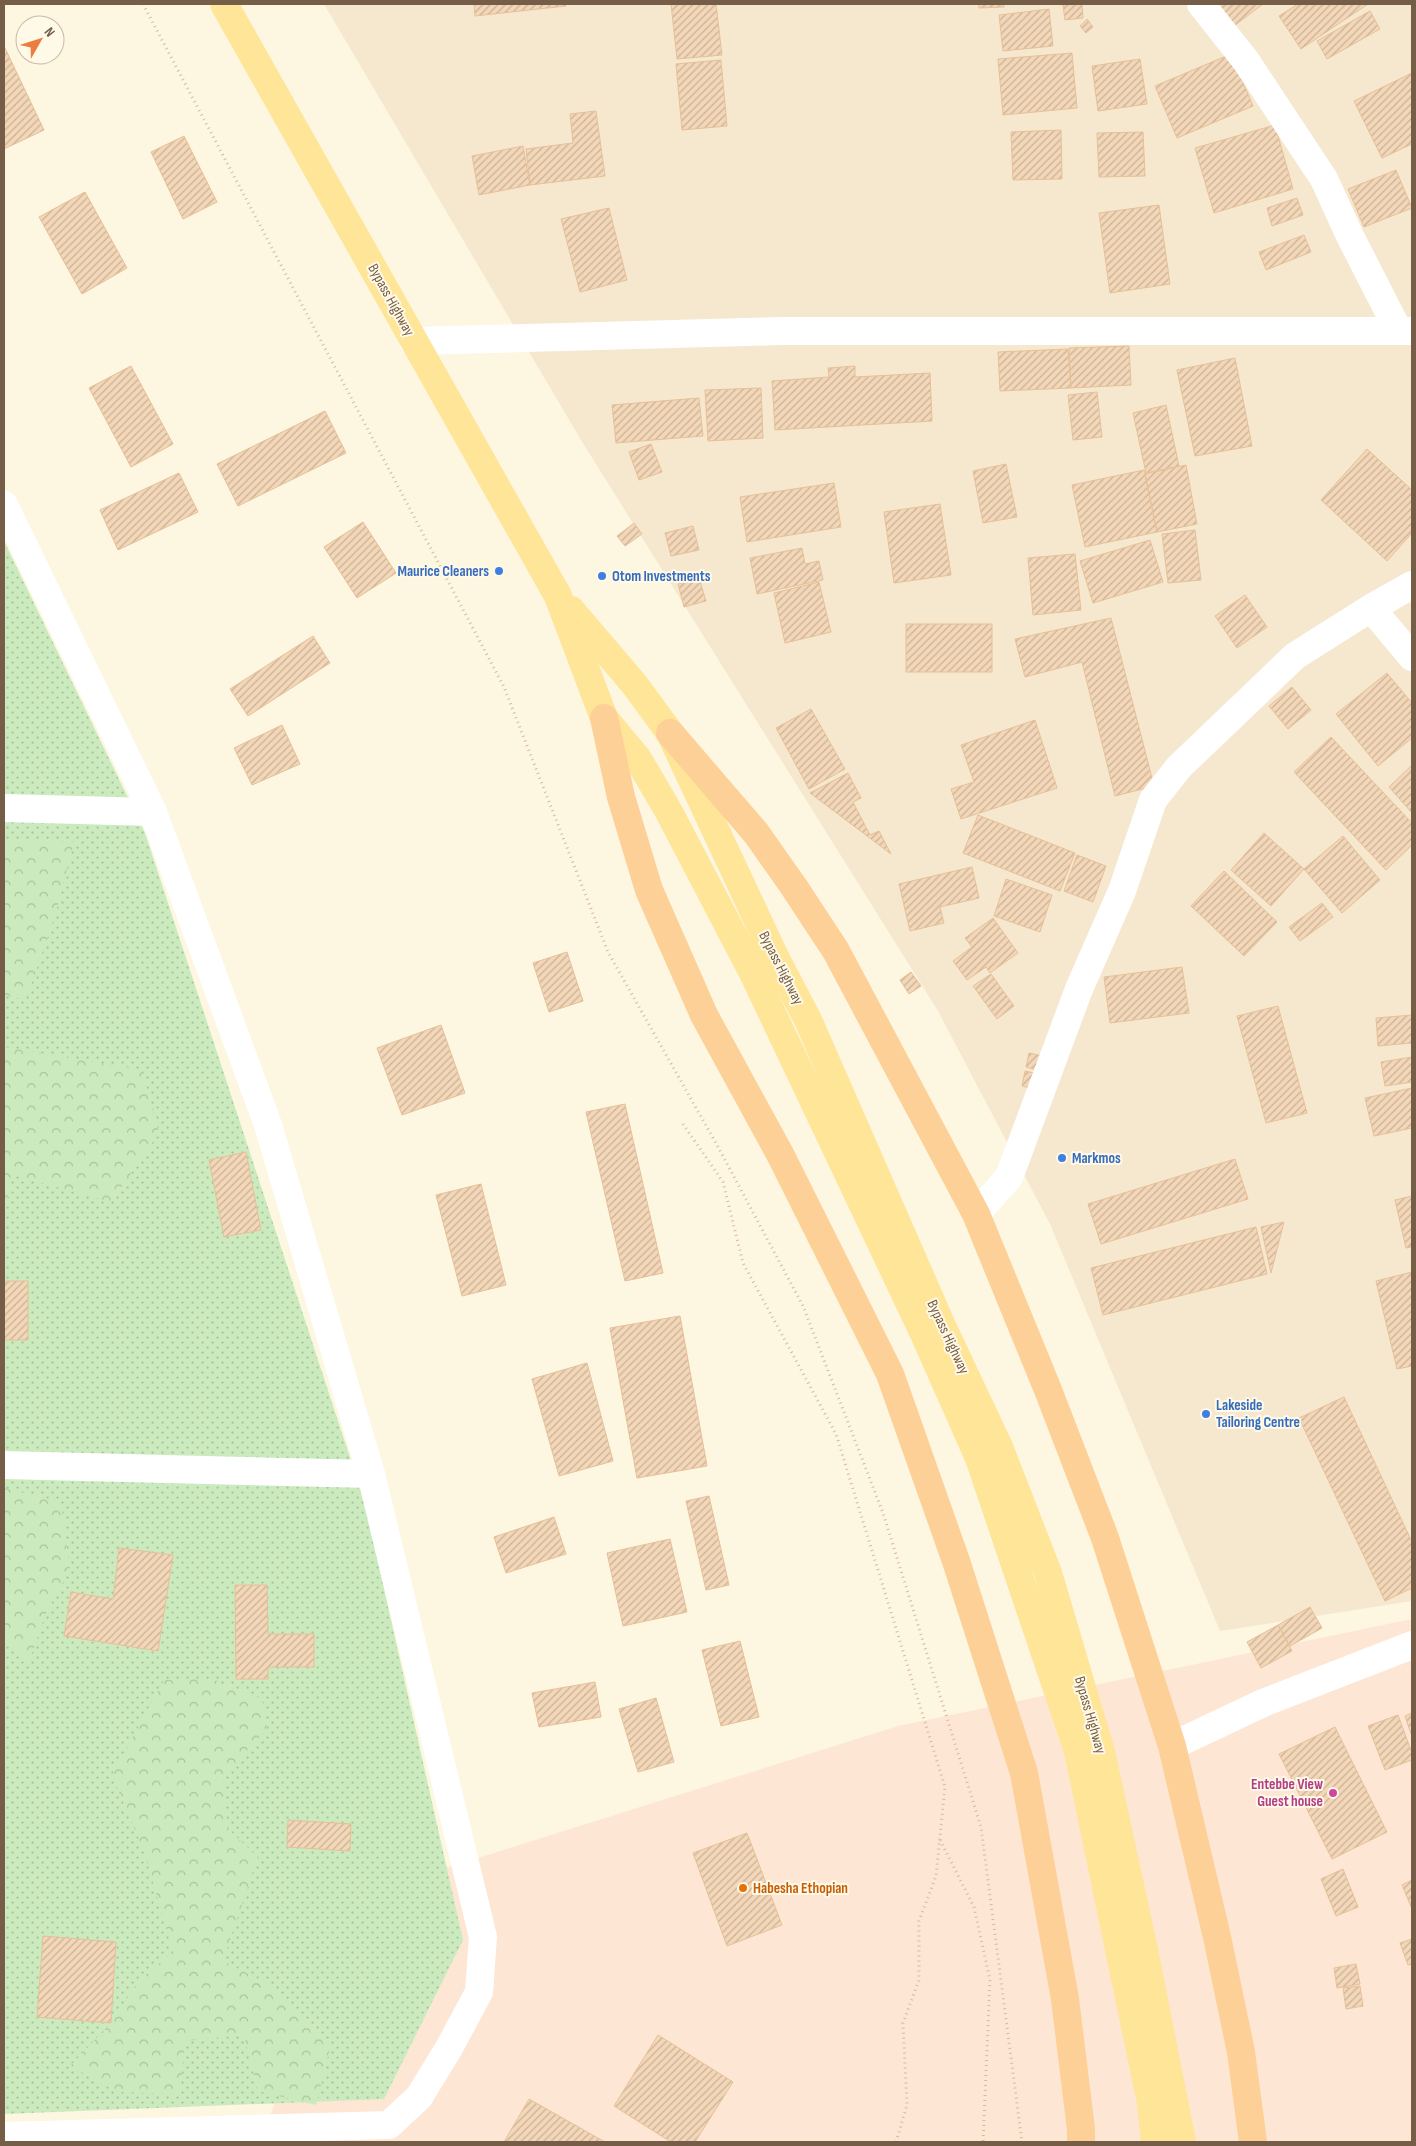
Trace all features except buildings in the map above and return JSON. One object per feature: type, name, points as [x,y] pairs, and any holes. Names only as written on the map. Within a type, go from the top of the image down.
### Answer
[{"type":"highway","points":[[604,718],[621,796],[649,890],[704,1015],[781,1156],[890,1374],[956,1561],[1024,1773],[1065,1999],[1082,2129],[1081,2142]]},
{"type":"highway","points":[[670,733],[756,834],[794,887],[836,952],[976,1214],[1048,1390],[1105,1538],[1172,1746],[1217,1936],[1241,2052],[1253,2142]]},
{"type":"main road","name":"Bypass Highway","points":[[224,4],[558,596],[604,718],[638,759],[669,812],[753,973],[925,1336],[979,1458],[1024,1584],[1078,1751],[1151,2102],[1155,2142]]},
{"type":"main road","name":"Bypass Highway","points":[[558,596],[635,685],[670,733],[775,957],[808,1020],[942,1326],[999,1447],[1048,1573],[1101,1752],[1144,1950],[1182,2142]]},
{"type":"street","points":[[413,341],[782,331],[1405,331],[1349,234],[1324,178],[1246,61],[1202,4]]},
{"type":"street","points":[[4,505],[153,812],[268,1126],[371,1474],[484,1937],[479,1992],[449,2048],[419,2097],[388,2125],[4,2136]]},
{"type":"street","points":[[976,1214],[1009,1177],[1079,989],[1122,891],[1153,800],[1179,767],[1296,656],[1371,608],[1412,585]]},
{"type":"street","points":[[1371,608],[1412,657]]},
{"type":"street","points":[[4,808],[153,812]]},
{"type":"street","points":[[4,1465],[371,1474]]},
{"type":"street","points":[[1172,1746],[1264,1703],[1412,1646]]},
{"type":"path","points":[[143,4],[504,687],[608,952],[717,1145],[803,1306],[883,1514],[981,1827],[1022,2142]]},
{"type":"path","points":[[682,1124],[723,1182],[743,1263],[836,1434],[945,1788],[936,1876],[919,1921],[919,1980],[903,2023],[907,2105],[896,2142]]},
{"type":"path","points":[[940,1839],[974,1908],[990,1980],[984,2142]]},
{"type":"shaded area","points":[[324,4],[1412,4],[1412,1601],[1220,1631],[1050,1224],[938,1011],[581,440]]},
{"type":"shaded area","points":[[1412,1619],[1412,2142],[260,2142],[275,2103],[335,1903],[898,1726]]},
{"type":"green space","points":[[4,541],[145,833],[364,1500],[463,1940],[384,2099],[4,2114]]},
{"type":"green space","points":[[4,840],[74,842],[55,916],[26,1000],[4,995]]},
{"type":"green space","points":[[4,1047],[142,1070],[159,1133],[111,1202],[13,1175],[4,1215]]},
{"type":"green space","points":[[4,1488],[61,1502],[70,1570],[46,1613],[28,1665],[4,1636]]},
{"type":"green space","points":[[212,1679],[262,1699],[267,1729],[223,1776],[228,1829],[258,1857],[223,1961],[272,1986],[331,2044],[316,2105],[258,2091],[244,2035],[185,2041],[180,2094],[118,2092],[70,2066],[111,2023],[139,1980],[173,1952],[144,1851],[112,1775],[164,1680]]},
{"type":"place","name":"Maurice Cleaners","points":[[499,571]]},
{"type":"place","name":"Otom Investments","points":[[602,576]]},
{"type":"place","name":"Markmos","points":[[1062,1158]]},
{"type":"place","name":"Lakeside Tailoring Centre","points":[[1206,1414]]},
{"type":"place","name":"Entebbe View Guest house","points":[[1333,1793]]},
{"type":"place","name":"Habesha Ethopian","points":[[743,1888]]}]
